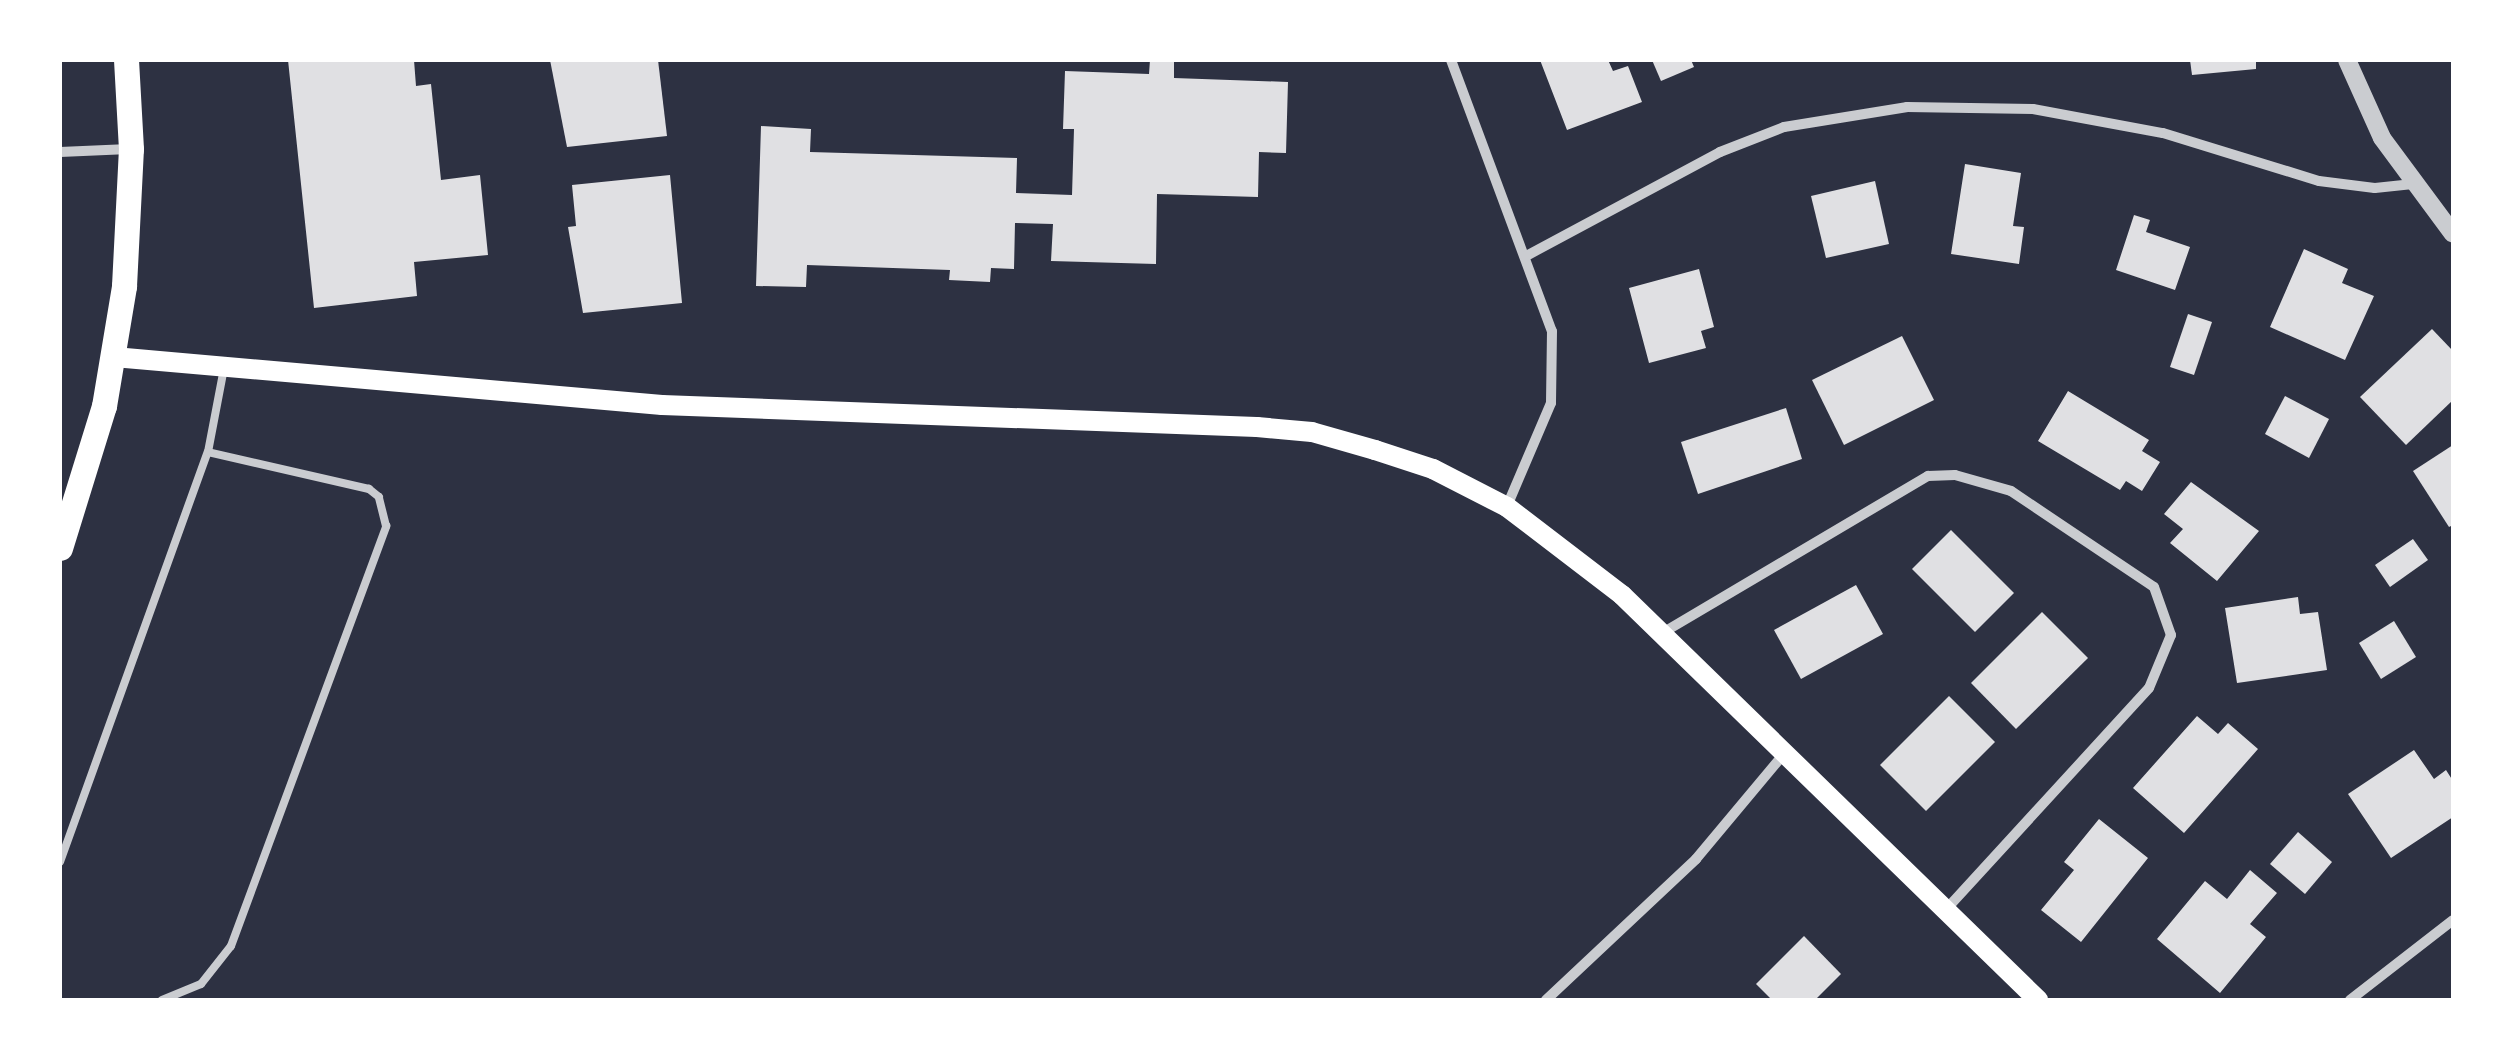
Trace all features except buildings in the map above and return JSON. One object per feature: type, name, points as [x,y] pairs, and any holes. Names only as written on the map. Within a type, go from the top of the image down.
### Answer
[{"type":"main road","points":[[60,548],[114,357],[131,149],[126,60]]},
{"type":"main road","points":[[114,357],[662,405],[1312,432],[1432,469],[1506,507],[1664,632],[1783,755],[2038,1000]]},
{"type":"street","points":[[1451,60],[1552,331],[1555,370],[1539,442],[1506,507]]},
{"type":"street","points":[[2347,60],[2382,138],[2453,234]]},
{"type":"street","points":[[1526,256],[1660,181],[1752,140],[1799,124],[1907,107],[2033,109],[2163,133],[2319,181],[2375,188],[2413,184]]},
{"type":"street","points":[[60,152],[131,149]]},
{"type":"street","points":[[1664,632],[1928,476],[1956,474],[2010,491],[2154,587],[2171,635],[2149,688],[1944,912]]},
{"type":"street","points":[[1546,1000],[1696,859],[1783,755]]},
{"type":"street","points":[[2350,1000],[2453,920]]},
{"type":"lane","points":[[60,862],[208,452],[224,368]]},
{"type":"lane","points":[[162,1000],[202,984],[231,946],[386,526],[379,497],[369,488],[208,452]]}]
